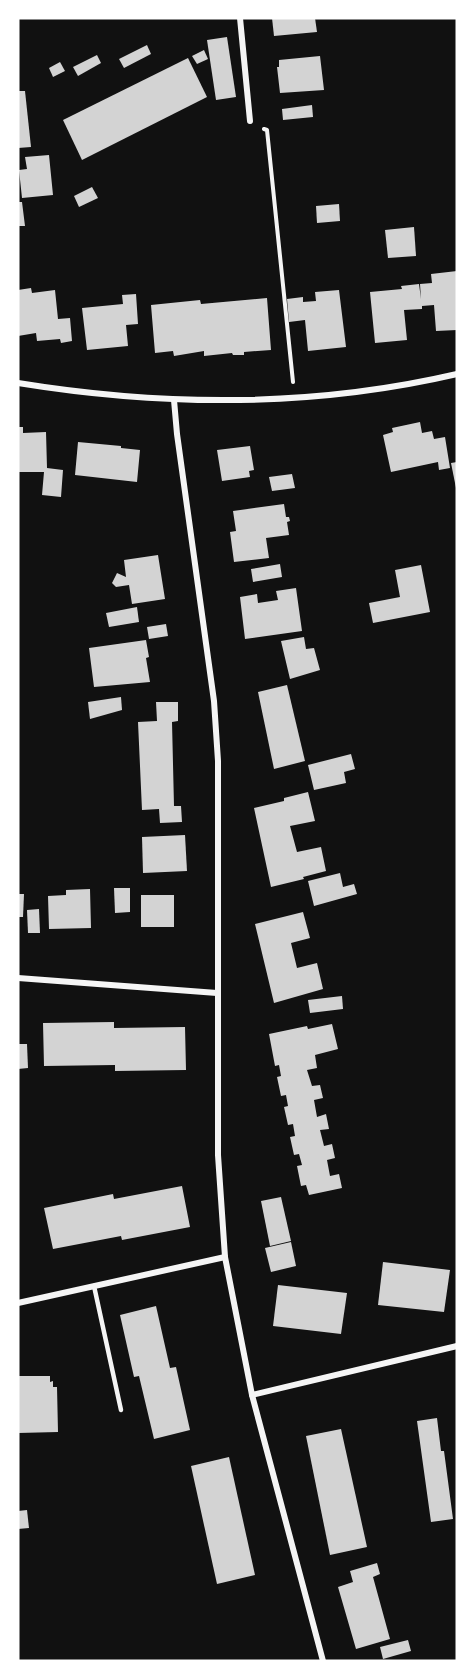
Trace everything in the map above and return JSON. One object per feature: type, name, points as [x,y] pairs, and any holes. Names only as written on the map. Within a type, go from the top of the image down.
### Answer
[{"type":"street","points":[[240,18],[250,121]]},
{"type":"street","points":[[18,383],[93,394],[174,400],[294,399],[351,394],[410,385],[457,374]]},
{"type":"street","points":[[174,400],[214,702],[218,761],[218,1155],[225,1257],[252,1395],[323,1661]]},
{"type":"street","points":[[18,978],[217,993]]},
{"type":"street","points":[[18,1303],[225,1257]]},
{"type":"street","points":[[252,1395],[457,1346]]},
{"type":"lane","points":[[94,1287],[121,1410]]},
{"type":"path","points":[[250,121],[267,130],[294,399]]},
{"type":"building","points":[[272,18],[315,18],[317,32],[274,36]]},
{"type":"building","points":[[227,37],[236,97],[216,100],[207,40]]},
{"type":"building","points":[[147,45],[151,54],[124,68],[119,59]]},
{"type":"building","points":[[204,50],[208,59],[197,64],[192,56]]},
{"type":"building","points":[[97,55],[101,63],[78,76],[73,67]]},
{"type":"building","points":[[320,56],[324,90],[280,93],[277,67],[279,67],[279,60]]},
{"type":"building","points":[[188,58],[207,97],[82,160],[63,120]]},
{"type":"building","points":[[60,62],[65,71],[53,77],[49,68]]},
{"type":"building","points":[[18,91],[25,91],[31,147],[18,148]]},
{"type":"building","points":[[312,105],[313,117],[283,120],[282,109]]},
{"type":"building","points":[[49,155],[53,195],[22,198],[19,170],[27,169],[25,157]]},
{"type":"building","points":[[92,187],[98,198],[79,207],[74,196]]},
{"type":"building","points":[[18,202],[22,202],[25,226],[18,226]]},
{"type":"building","points":[[339,204],[340,221],[317,223],[316,206]]},
{"type":"building","points":[[414,227],[416,256],[388,258],[385,230]]},
{"type":"building","points":[[457,271],[457,330],[436,331],[434,305],[422,306],[422,309],[404,310],[407,340],[375,343],[370,292],[402,289],[401,286],[419,284],[421,299],[420,284],[432,283],[431,274]]},
{"type":"building","points":[[31,288],[32,293],[55,290],[58,319],[70,318],[72,341],[61,343],[60,339],[37,341],[36,333],[18,336],[18,290]]},
{"type":"building","points":[[339,290],[346,347],[308,351],[305,320],[289,322],[287,299],[303,297],[303,302],[316,301],[315,292]]},
{"type":"building","points":[[136,294],[138,324],[126,325],[128,346],[87,350],[82,308],[123,304],[122,295]]},
{"type":"building","points":[[267,298],[271,350],[244,352],[244,355],[233,355],[232,353],[204,356],[204,351],[174,356],[173,351],[155,353],[151,305],[200,300],[201,304]]},
{"type":"building","points":[[420,422],[422,433],[432,431],[434,439],[445,437],[450,468],[439,470],[438,462],[391,472],[383,435],[393,432],[392,428]]},
{"type":"building","points":[[18,427],[23,427],[23,433],[46,432],[47,468],[63,470],[61,497],[42,495],[44,472],[18,472]]},
{"type":"building","points":[[78,442],[140,450],[137,482],[75,475]]},
{"type":"building","points":[[250,446],[254,470],[249,471],[250,477],[222,481],[217,450]]},
{"type":"building","points":[[457,462],[457,488],[456,488],[451,463]]},
{"type":"building","points":[[292,474],[295,488],[272,491],[269,477]]},
{"type":"building","points":[[284,504],[286,517],[289,517],[290,521],[287,522],[289,535],[266,538],[269,558],[234,562],[230,532],[236,531],[233,511]]},
{"type":"building","points":[[158,555],[165,599],[132,604],[129,585],[116,587],[112,583],[117,573],[126,577],[124,560]]},
{"type":"building","points":[[280,564],[282,577],[253,582],[251,569]]},
{"type":"building","points":[[421,565],[430,612],[373,623],[369,603],[400,597],[395,570]]},
{"type":"building","points":[[296,588],[302,631],[245,639],[240,597],[257,594],[258,603],[278,600],[276,591]]},
{"type":"building","points":[[137,607],[139,622],[109,627],[106,613]]},
{"type":"building","points":[[166,624],[168,636],[149,639],[147,627]]},
{"type":"building","points":[[304,637],[306,649],[314,648],[320,670],[290,679],[281,641]]},
{"type":"building","points":[[146,640],[150,682],[94,687],[89,648]]},
{"type":"building","points":[[287,685],[305,761],[274,769],[258,692]]},
{"type":"building","points":[[121,697],[122,710],[90,719],[88,702]]},
{"type":"building","points":[[156,702],[178,702],[178,721],[172,722],[174,806],[181,806],[182,822],[160,823],[159,809],[142,810],[138,722],[157,721]]},
{"type":"building","points":[[351,754],[355,769],[344,772],[346,783],[314,790],[308,765]]},
{"type":"building","points":[[308,792],[315,821],[290,826],[297,852],[321,847],[326,871],[271,887],[254,808],[284,801],[284,798]]},
{"type":"building","points":[[185,835],[187,871],[143,873],[142,837]]},
{"type":"building","points":[[340,873],[343,887],[354,884],[357,894],[314,906],[308,881]]},
{"type":"building","points":[[114,888],[130,888],[130,912],[115,913]]},
{"type":"building","points":[[90,889],[91,928],[49,929],[48,896],[66,895],[66,890]]},
{"type":"building","points":[[18,894],[24,894],[23,917],[18,917]]},
{"type":"building","points":[[141,895],[174,895],[174,927],[141,927]]},
{"type":"building","points":[[39,909],[40,933],[28,933],[27,910]]},
{"type":"building","points":[[303,912],[310,938],[291,943],[297,968],[317,963],[323,989],[274,1003],[255,924]]},
{"type":"building","points":[[342,996],[343,1009],[310,1013],[308,1000]]},
{"type":"building","points":[[114,1022],[114,1028],[185,1027],[186,1070],[115,1071],[115,1065],[44,1066],[43,1023]]},
{"type":"building","points":[[332,1024],[338,1049],[315,1055],[317,1068],[307,1070],[312,1086],[320,1085],[323,1098],[314,1100],[317,1117],[326,1114],[329,1129],[320,1130],[324,1146],[332,1144],[335,1158],[327,1160],[330,1176],[339,1174],[342,1188],[309,1195],[306,1185],[301,1186],[297,1166],[302,1165],[299,1154],[294,1155],[290,1137],[295,1136],[293,1124],[288,1125],[284,1107],[288,1106],[286,1095],[281,1096],[277,1077],[281,1076],[279,1065],[275,1066],[269,1034],[307,1026],[308,1029]]},
{"type":"building","points":[[18,1044],[27,1044],[28,1068],[18,1069]]},
{"type":"building","points":[[182,1186],[190,1227],[122,1240],[121,1236],[53,1249],[44,1208],[113,1194],[114,1199]]},
{"type":"building","points":[[281,1197],[291,1241],[270,1246],[261,1201]]},
{"type":"building","points":[[291,1242],[296,1266],[271,1272],[265,1248]]},
{"type":"building","points":[[383,1262],[450,1270],[444,1312],[378,1305]]},
{"type":"building","points":[[278,1285],[347,1293],[341,1334],[273,1326]]},
{"type":"building","points":[[156,1306],[170,1368],[176,1367],[190,1430],[154,1439],[139,1376],[134,1377],[120,1315]]},
{"type":"building","points":[[19,1376],[50,1376],[53,1387],[57,1387],[58,1432],[18,1433]]},
{"type":"building","points":[[437,1418],[453,1519],[431,1522],[417,1421]]},
{"type":"building","points":[[341,1429],[367,1547],[330,1555],[306,1436]]},
{"type":"building","points":[[229,1457],[255,1575],[217,1584],[191,1466]]},
{"type":"building","points":[[27,1510],[29,1528],[18,1529],[18,1511]]},
{"type":"building","points":[[377,1563],[380,1574],[373,1577],[390,1639],[356,1649],[338,1587],[353,1582],[350,1571]]},
{"type":"building","points":[[408,1640],[411,1651],[383,1659],[380,1647]]}]
